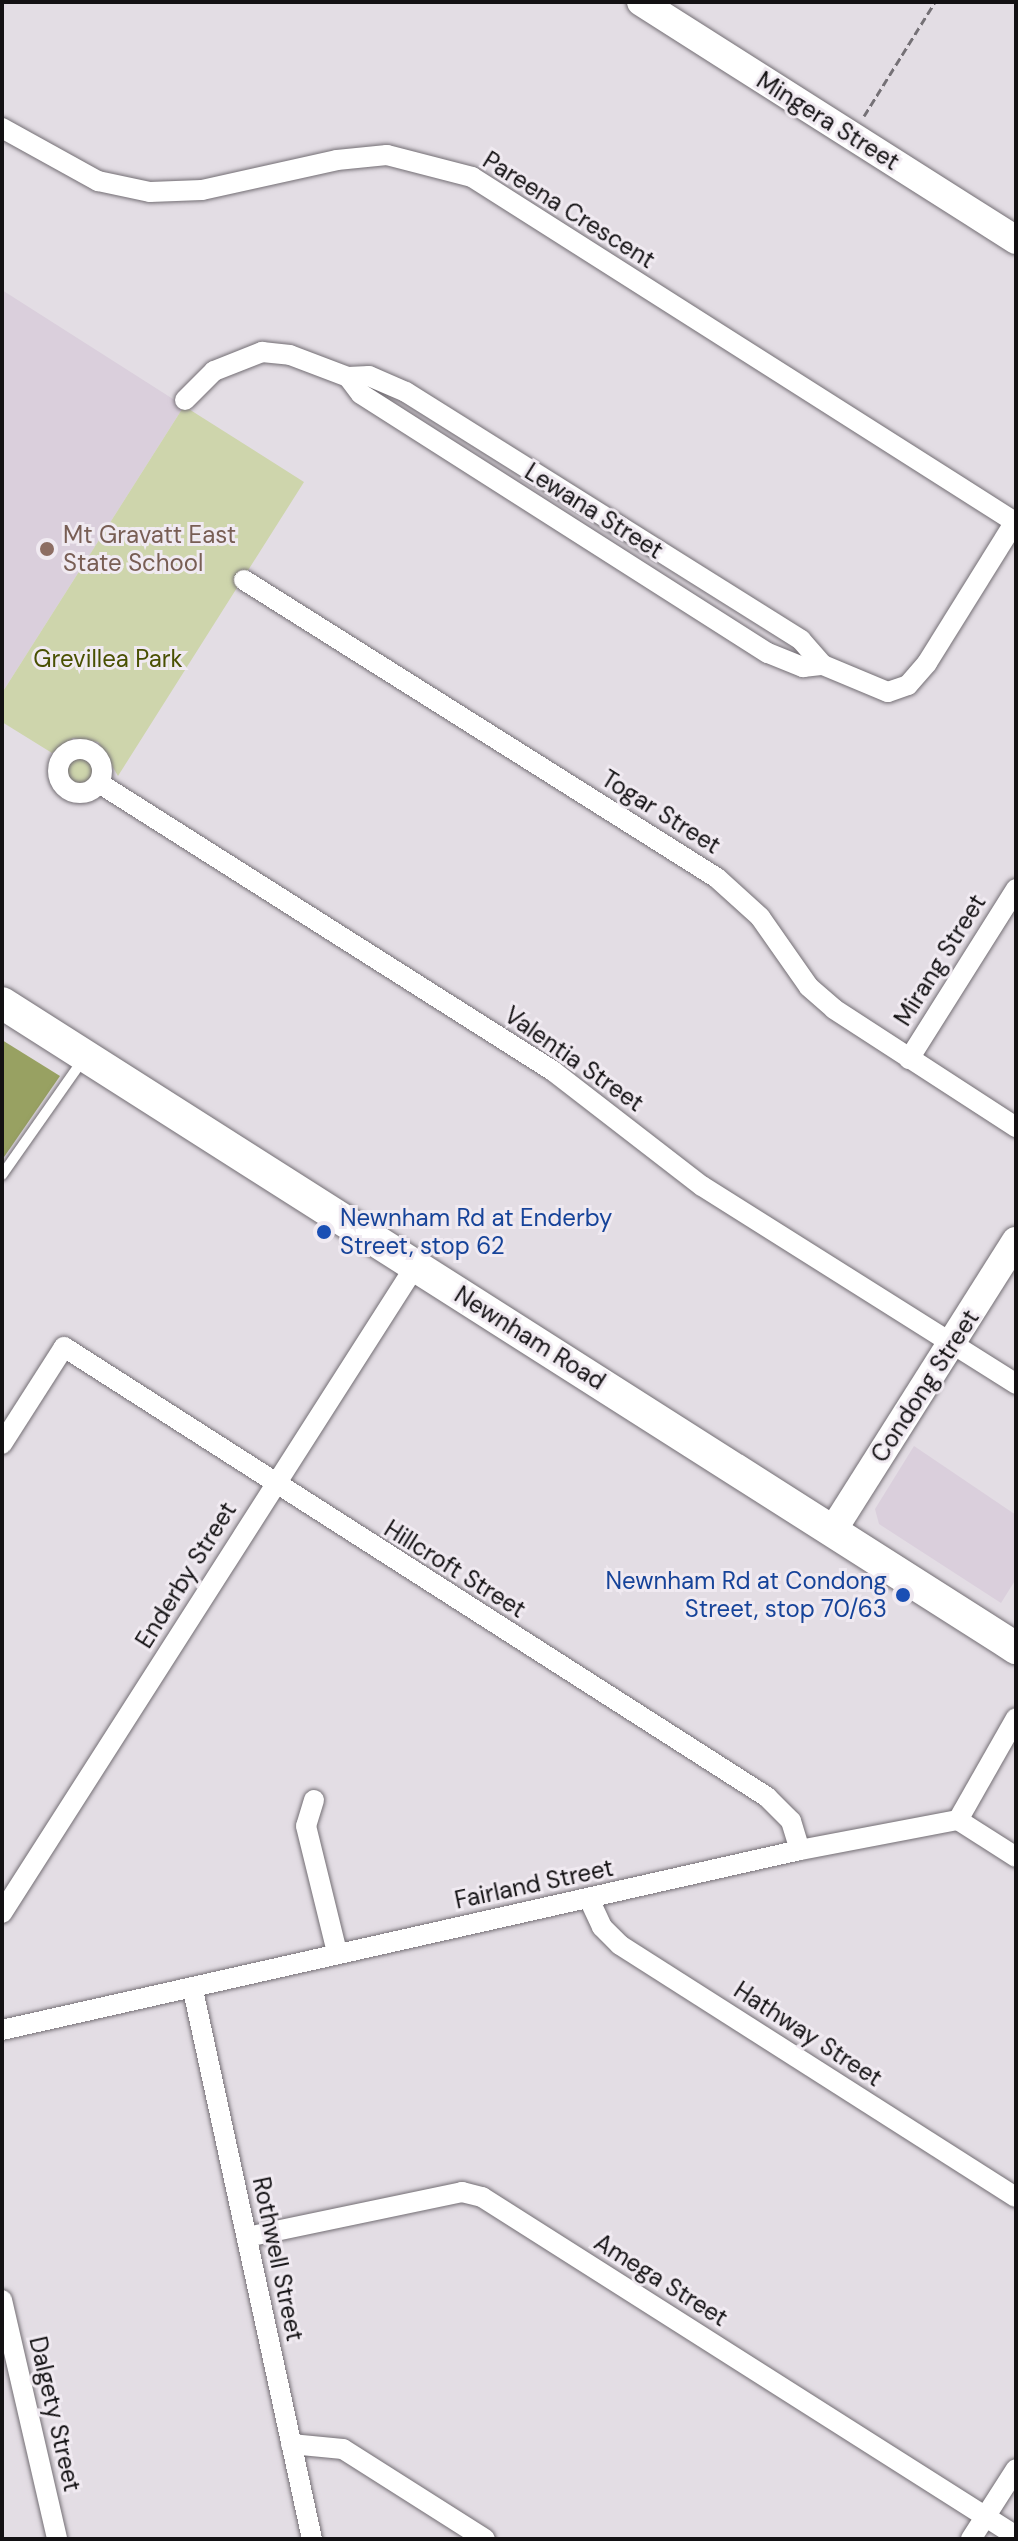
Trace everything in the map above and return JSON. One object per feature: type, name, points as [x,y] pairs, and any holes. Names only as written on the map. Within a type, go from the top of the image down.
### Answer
[{"type":"main road","name":"Newnham Road","points":[[2,1003],[1016,1648]]},
{"type":"street","name":"Mingera Street","points":[[641,2],[1016,240]]},
{"type":"street","name":"Pareena Crescent","points":[[2,128],[98,181],[150,192],[202,190],[337,160],[387,155],[472,177],[1016,521]]},
{"type":"street","name":"Lewana Street","points":[[185,400],[214,371],[262,352],[290,355],[348,377],[369,376],[406,392],[801,640],[823,665],[888,692],[908,685],[1016,521]]},
{"type":"street","name":"Lewana Street","points":[[348,377],[361,394],[768,653],[803,667],[823,665]]},
{"type":"street","name":"Togar Street","points":[[244,580],[717,878],[760,917],[809,987],[909,1059],[1016,1127]]},
{"type":"street","name":"Valentia Street","points":[[99,783],[553,1071],[702,1186],[1016,1384]]},
{"type":"street","name":"Mirang Street","points":[[909,1059],[1016,889]]},
{"type":"street","name":"Condong Street","points":[[833,1530],[1016,1241]]},
{"type":"street","name":"Enderby Street","points":[[2,1913],[416,1265]]},
{"type":"street","name":"Hillcroft Street","points":[[2,1444],[64,1347],[274,1485],[767,1797],[791,1821],[800,1850]]},
{"type":"street","points":[[1016,1718],[958,1820],[1016,1857]]},
{"type":"street","points":[[314,1800],[306,1826],[337,1952]]},
{"type":"street","name":"Fairland Street","points":[[3,2029],[193,1990],[337,1952],[589,1899],[800,1850],[958,1820]]},
{"type":"street","name":"Hathway Street","points":[[589,1899],[602,1927],[620,1945],[1016,2197]]},
{"type":"street","name":"Rothwell Street","points":[[193,1990],[312,2539]]},
{"type":"street","name":"Amega Street","points":[[247,2237],[462,2192],[482,2197],[1016,2536]]},
{"type":"street","name":"Dalgety Street","points":[[2,2300],[57,2539]]},
{"type":"street","points":[[291,2444],[343,2449],[485,2539]]},
{"type":"street","points":[[971,2539],[1016,2469]]},
{"type":"lane","points":[[2,1175],[86,1056]]},
{"type":"path","points":[[860,123],[935,2]]},
{"type":"shaded area","name":"Mt Gravatt East State School","points":[[2,290],[184,406],[2,693]]},
{"type":"shaded area","points":[[914,1446],[1016,1515],[1016,1579],[1001,1603],[879,1524],[875,1509]]},
{"type":"green space","name":"Grevillea Park","points":[[184,406],[304,482],[118,776],[98,742],[73,738],[52,753],[2,722],[2,693]]},
{"type":"green space","points":[[80,757],[90,761],[94,771],[90,781],[80,785],[70,781],[66,771],[70,761]]},
{"type":"green space","points":[[2,1040],[60,1076],[2,1160]]},
{"type":"place","name":"Mt Gravatt East State School","points":[[47,549]]},
{"type":"place","name":"Newnham Rd at Enderby Street, stop 62","points":[[324,1232]]},
{"type":"place","name":"Newnham Rd at Condong Street, stop 70/63","points":[[903,1595]]}]
